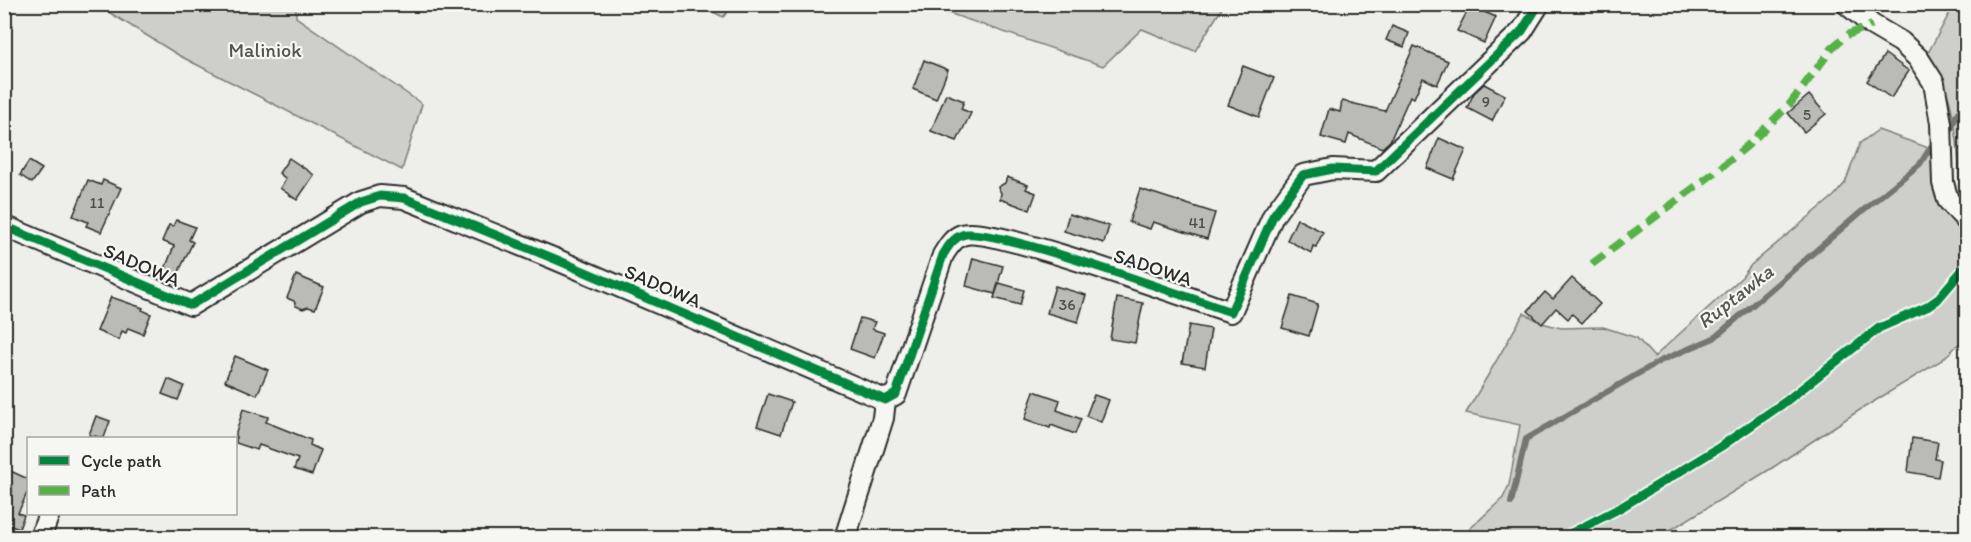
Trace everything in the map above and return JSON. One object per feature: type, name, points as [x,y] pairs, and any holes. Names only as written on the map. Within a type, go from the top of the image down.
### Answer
[{"type":"street","name":"SADOWA","points":[[4,226],[190,305],[361,202],[381,196],[404,198],[555,259],[885,400],[896,394],[944,255],[953,240],[962,234],[977,233],[1050,251],[1231,312],[1273,216],[1303,175],[1334,169],[1376,171],[1522,31],[1539,4]]},
{"type":"street","points":[[1847,4],[1872,25],[1901,42],[1918,58],[1934,83],[1941,123],[1943,183],[1948,200],[1966,220]]},
{"type":"street","points":[[845,537],[883,418],[885,400]]},
{"type":"street","points":[[40,537],[48,515]]},
{"type":"green space","name":"Maliniok","points":[[97,5],[296,5],[296,17],[422,104],[402,170],[180,56]]},
{"type":"green space","points":[[700,5],[734,5],[723,17]]},
{"type":"green space","points":[[925,5],[1224,5],[1195,51],[1142,29],[1103,66]]},
{"type":"green space","points":[[1954,5],[1966,5],[1966,196],[1960,193],[1957,138],[1950,102],[1928,53]]},
{"type":"green space","points":[[1878,130],[1932,149],[1966,228],[1966,337],[1942,360],[1659,537],[1460,538],[1503,498],[1509,485],[1520,425],[1466,413],[1524,313],[1542,323],[1561,328],[1603,327],[1637,338],[1654,357],[1742,277],[1751,265],[1834,196],[1845,183],[1860,143]]},
{"type":"building","points":[[1470,6],[1496,17],[1484,43],[1457,31]]},
{"type":"building","points":[[1392,26],[1409,33],[1404,47],[1386,40]]},
{"type":"building","points":[[1414,46],[1448,61],[1437,85],[1423,78],[1414,98],[1410,96],[1390,141],[1382,148],[1349,134],[1346,144],[1321,137],[1329,109],[1340,112],[1342,101],[1385,111]]},
{"type":"building","points":[[1885,54],[1909,71],[1891,98],[1867,81]]},
{"type":"building","points":[[924,60],[948,70],[936,99],[913,89]]},
{"type":"building","points":[[1243,66],[1274,78],[1259,117],[1228,105]]},
{"type":"building","points":[[1484,84],[1505,95],[1492,121],[1467,108],[1474,93]]},
{"type":"building","points":[[946,94],[964,101],[961,109],[971,113],[957,141],[931,131]]},
{"type":"building","points":[[1809,95],[1826,114],[1804,132],[1788,113]]},
{"type":"building","points":[[1439,138],[1466,150],[1453,179],[1427,168]]},
{"type":"building","points":[[289,158],[314,175],[297,200],[280,188],[286,179],[279,173]]},
{"type":"building","points":[[29,161],[42,169],[32,183],[20,175]]},
{"type":"building","points":[[1007,177],[1028,185],[1026,189],[1036,193],[1030,210],[1000,199],[1001,193],[998,187],[1005,183]]},
{"type":"building","points":[[88,180],[101,185],[103,180],[121,188],[101,232],[86,226],[88,222],[73,216]]},
{"type":"building","points":[[1140,189],[1215,213],[1207,239],[1153,222],[1150,229],[1129,222]]},
{"type":"building","points":[[1069,214],[1109,226],[1104,243],[1064,231]]},
{"type":"building","points":[[1297,219],[1323,232],[1311,253],[1287,240]]},
{"type":"building","points":[[176,220],[195,227],[189,240],[193,242],[173,284],[161,279],[174,246],[162,241],[169,225],[173,226]]},
{"type":"building","points":[[973,258],[1003,266],[995,294],[966,286]]},
{"type":"building","points":[[296,275],[324,287],[315,309],[308,307],[303,309],[287,298]]},
{"type":"building","points":[[1572,278],[1600,304],[1582,323],[1572,314],[1568,319],[1556,308],[1542,324],[1528,311],[1545,292],[1553,299]]},
{"type":"building","points":[[999,283],[1024,290],[1020,305],[994,298]]},
{"type":"building","points":[[1055,286],[1086,295],[1078,322],[1047,313]]},
{"type":"building","points":[[1292,296],[1318,304],[1309,336],[1282,328]]},
{"type":"building","points":[[111,297],[143,308],[142,310],[151,314],[143,334],[128,328],[126,333],[122,331],[119,340],[97,331]]},
{"type":"building","points":[[1117,298],[1143,303],[1135,343],[1110,339]]},
{"type":"building","points":[[860,318],[875,322],[872,329],[884,333],[875,358],[850,349]]},
{"type":"building","points":[[1189,325],[1211,329],[1205,367],[1182,363]]},
{"type":"building","points":[[235,356],[268,370],[257,395],[225,381]]},
{"type":"building","points":[[168,379],[184,386],[178,400],[162,394]]},
{"type":"building","points":[[1034,391],[1060,400],[1057,410],[1081,419],[1075,434],[1025,419]]},
{"type":"building","points":[[768,394],[792,402],[781,434],[757,426]]},
{"type":"building","points":[[1094,395],[1109,400],[1101,422],[1086,416]]},
{"type":"building","points":[[243,409],[268,417],[266,422],[311,440],[310,445],[321,450],[312,475],[294,469],[298,459],[259,445],[257,450],[237,443],[236,433]]},
{"type":"building","points":[[96,416],[110,421],[104,437],[89,435]]},
{"type":"building","points":[[1912,438],[1938,442],[1935,459],[1941,460],[1938,477],[1908,472]]},
{"type":"building","points":[[4,468],[27,479],[27,493],[18,513],[24,515],[19,529],[11,526],[6,537]]},
{"type":"waterway","name":"Ruptawka","points":[[1950,132],[1956,116],[1966,103]]},
{"type":"waterway","name":"Ruptawka","points":[[1511,503],[1526,439],[1660,361],[1714,338],[1920,164],[1932,145]]},
{"type":"marked path","points":[[1592,264],[1747,146],[1790,104],[1834,46],[1847,35],[1872,25]]},
{"type":"cycle path","points":[[4,226],[191,305],[361,202],[380,196],[404,198],[555,259],[885,400],[896,394],[943,255],[953,241],[962,235],[979,235],[1048,251],[1231,312],[1273,216],[1303,175],[1333,169],[1376,171],[1522,31],[1539,4]]},
{"type":"cycle path","points":[[1562,538],[1620,508],[1720,447],[1785,402],[1879,328],[1927,307],[1937,300],[1966,266]]}]
